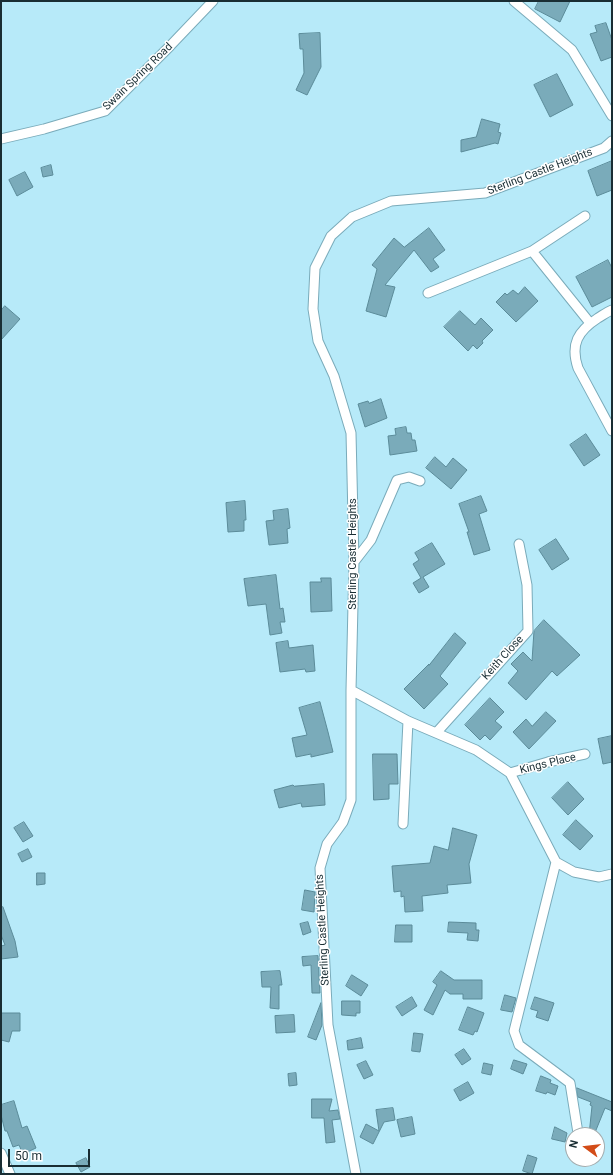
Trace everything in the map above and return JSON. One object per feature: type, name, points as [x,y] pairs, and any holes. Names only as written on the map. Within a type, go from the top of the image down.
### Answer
[{"type":"street","name":"Swain Spring Road","points":[[1,139],[44,129],[105,111],[213,1]]},
{"type":"street","points":[[514,1],[572,50],[612,116]]},
{"type":"street","name":"Sterling Castle Heights","points":[[356,1174],[328,1025],[320,868],[327,844],[343,822],[351,800],[351,690],[354,562],[351,433],[334,376],[318,340],[313,309],[315,268],[331,236],[352,218],[391,201],[485,193],[604,148],[612,141]]},
{"type":"street","points":[[428,294],[532,251],[585,216]]},
{"type":"street","points":[[532,251],[590,323]]},
{"type":"street","points":[[612,310],[590,323],[580,334],[574,350],[578,368],[612,431]]},
{"type":"street","points":[[354,562],[371,540],[397,480],[409,477],[420,481]]},
{"type":"street","name":"Keith Close","points":[[437,732],[528,631],[527,586],[519,544]]},
{"type":"street","points":[[351,690],[408,721],[437,732],[476,750],[510,773],[556,862],[574,872],[598,877],[612,874]]},
{"type":"street","points":[[402,824],[408,721]]},
{"type":"street","name":"Kings Place","points":[[510,773],[548,762],[586,754]]},
{"type":"street","points":[[556,862],[514,1031],[519,1045],[570,1083],[577,1127]]},
{"type":"street","points":[[1,1153],[10,1174]]},
{"type":"building","points":[[539,1],[570,1],[560,22],[535,9]]},
{"type":"building","points":[[606,23],[612,40],[612,57],[601,61],[590,34],[597,32],[595,26]]},
{"type":"building","points":[[320,33],[321,67],[307,95],[296,90],[304,73],[303,49],[300,49],[299,34]]},
{"type":"building","points":[[557,74],[573,105],[550,117],[534,85]]},
{"type":"building","points":[[482,119],[500,124],[498,132],[501,133],[498,144],[495,143],[461,152],[461,140],[476,137]]},
{"type":"building","points":[[612,161],[612,190],[597,196],[588,171]]},
{"type":"building","points":[[51,165],[53,175],[43,177],[41,168]]},
{"type":"building","points":[[25,172],[33,187],[17,196],[9,180]]},
{"type":"building","points":[[429,228],[445,250],[433,259],[439,267],[431,272],[414,250],[385,285],[395,287],[386,317],[366,311],[377,269],[372,265],[394,238],[404,247]]},
{"type":"building","points":[[608,260],[612,268],[612,297],[592,307],[576,277]]},
{"type":"building","points":[[525,287],[538,301],[516,322],[496,302],[505,293],[507,295],[513,290],[518,294]]},
{"type":"building","points":[[5,306],[20,319],[1,340],[1,311]]},
{"type":"building","points":[[460,311],[475,325],[481,318],[493,330],[482,341],[483,343],[477,349],[473,345],[468,351],[444,327]]},
{"type":"building","points":[[381,399],[387,418],[365,427],[358,404],[368,401],[369,403]]},
{"type":"building","points":[[406,427],[407,433],[411,433],[412,440],[415,440],[417,451],[390,455],[388,436],[396,435],[395,429]]},
{"type":"building","points":[[586,434],[600,455],[584,466],[570,445]]},
{"type":"building","points":[[435,457],[446,467],[453,458],[467,470],[451,489],[426,468]]},
{"type":"building","points":[[481,496],[487,511],[479,514],[490,550],[474,555],[467,532],[469,532],[459,504]]},
{"type":"building","points":[[245,501],[246,520],[244,520],[244,531],[228,532],[226,503]]},
{"type":"building","points":[[288,509],[290,528],[287,529],[288,543],[269,545],[266,521],[274,520],[273,511]]},
{"type":"building","points":[[556,539],[569,559],[552,570],[539,550]]},
{"type":"building","points":[[432,543],[445,564],[423,577],[429,587],[419,593],[413,583],[421,578],[413,564],[419,560],[415,553]]},
{"type":"building","points":[[276,575],[280,609],[283,608],[285,622],[280,622],[282,633],[270,635],[266,604],[248,606],[244,579]]},
{"type":"building","points":[[321,578],[331,578],[332,611],[311,612],[310,582],[321,582]]},
{"type":"building","points":[[544,620],[580,655],[557,676],[552,671],[526,700],[508,683],[518,671],[511,664],[523,652],[532,661],[534,631]]},
{"type":"building","points":[[455,633],[466,643],[440,676],[448,684],[424,709],[404,689],[429,665]]},
{"type":"building","points":[[288,641],[289,648],[313,645],[315,671],[306,672],[305,669],[280,672],[276,643]]},
{"type":"building","points":[[490,698],[504,712],[495,721],[502,727],[490,740],[485,735],[480,740],[465,725]]},
{"type":"building","points":[[320,702],[333,752],[311,757],[311,754],[296,757],[292,738],[307,735],[299,708]]},
{"type":"building","points":[[546,712],[556,721],[529,749],[513,732],[526,719],[532,726]]},
{"type":"building","points":[[612,736],[612,762],[603,764],[598,739]]},
{"type":"building","points":[[373,754],[397,754],[398,784],[389,784],[389,799],[374,800]]},
{"type":"building","points":[[568,782],[584,799],[568,815],[552,798]]},
{"type":"building","points":[[324,784],[325,805],[302,807],[301,803],[279,808],[274,790],[293,785]]},
{"type":"building","points":[[576,820],[593,836],[580,850],[563,835]]},
{"type":"building","points":[[24,822],[33,836],[23,842],[14,828]]},
{"type":"building","points":[[453,828],[477,835],[469,864],[471,883],[447,885],[448,893],[422,896],[423,911],[405,912],[404,896],[401,897],[401,891],[394,892],[392,866],[430,863],[434,846],[448,850]]},
{"type":"building","points":[[28,849],[32,857],[22,862],[18,854]]},
{"type":"building","points":[[37,873],[45,873],[45,884],[37,885]]},
{"type":"building","points":[[305,890],[315,892],[314,912],[302,910]]},
{"type":"building","points":[[3,907],[15,941],[18,957],[1,959],[1,946],[5,945],[1,935],[1,908]]},
{"type":"building","points":[[308,922],[311,932],[303,935],[300,924]]},
{"type":"building","points":[[449,922],[476,923],[476,930],[479,930],[478,941],[467,940],[468,933],[448,932]]},
{"type":"building","points":[[396,925],[412,925],[412,942],[395,942]]},
{"type":"building","points":[[318,956],[320,993],[312,993],[311,965],[303,966],[302,957]]},
{"type":"building","points":[[280,971],[282,985],[279,985],[279,1009],[270,1008],[271,987],[262,987],[261,972]]},
{"type":"building","points":[[441,971],[454,980],[482,980],[482,999],[463,999],[463,994],[450,994],[445,990],[433,1015],[424,1010],[437,985],[433,982]]},
{"type":"building","points":[[352,975],[368,985],[361,996],[346,986]]},
{"type":"building","points":[[505,995],[516,998],[512,1012],[501,1010]]},
{"type":"building","points":[[412,997],[417,1006],[402,1016],[396,1007]]},
{"type":"building","points":[[535,997],[554,1003],[548,1021],[536,1017],[538,1011],[531,1009]]},
{"type":"building","points":[[342,1001],[360,1001],[360,1013],[356,1013],[356,1016],[342,1015]]},
{"type":"building","points":[[321,1003],[322,1025],[316,1040],[308,1037]]},
{"type":"building","points":[[468,1007],[484,1013],[477,1032],[475,1031],[473,1035],[459,1030]]},
{"type":"building","points":[[1,1013],[20,1013],[20,1031],[12,1031],[9,1042],[1,1040]]},
{"type":"building","points":[[294,1015],[295,1032],[276,1033],[275,1016]]},
{"type":"building","points":[[414,1033],[423,1034],[420,1052],[412,1051]]},
{"type":"building","points":[[361,1038],[363,1048],[348,1050],[347,1041]]},
{"type":"building","points":[[464,1049],[471,1059],[462,1065],[455,1055]]},
{"type":"building","points":[[514,1060],[527,1064],[523,1074],[511,1069]]},
{"type":"building","points":[[366,1061],[373,1075],[364,1079],[357,1065]]},
{"type":"building","points":[[484,1063],[493,1065],[491,1075],[482,1073]]},
{"type":"building","points":[[296,1073],[297,1085],[289,1086],[288,1074]]},
{"type":"building","points":[[541,1076],[551,1080],[550,1083],[558,1086],[555,1095],[547,1092],[546,1094],[536,1091]]},
{"type":"building","points":[[468,1082],[474,1093],[460,1101],[454,1090]]},
{"type":"building","points":[[577,1088],[612,1102],[612,1111],[605,1108],[597,1127],[590,1127],[591,1102],[578,1097]]},
{"type":"building","points":[[312,1099],[332,1099],[329,1111],[338,1110],[340,1119],[332,1120],[335,1142],[326,1143],[324,1118],[312,1118]]},
{"type":"building","points":[[14,1101],[22,1128],[27,1126],[36,1148],[23,1154],[19,1145],[13,1147],[7,1131],[5,1131],[1,1115],[1,1105]]},
{"type":"building","points":[[393,1108],[395,1120],[384,1122],[373,1144],[360,1137],[366,1124],[379,1131],[376,1110]]},
{"type":"building","points":[[412,1117],[415,1134],[401,1137],[397,1120]]},
{"type":"building","points":[[555,1127],[565,1132],[565,1142],[552,1139]]},
{"type":"building","points":[[528,1155],[537,1158],[532,1174],[523,1171]]},
{"type":"building","points":[[86,1158],[90,1167],[81,1172],[76,1163]]}]
